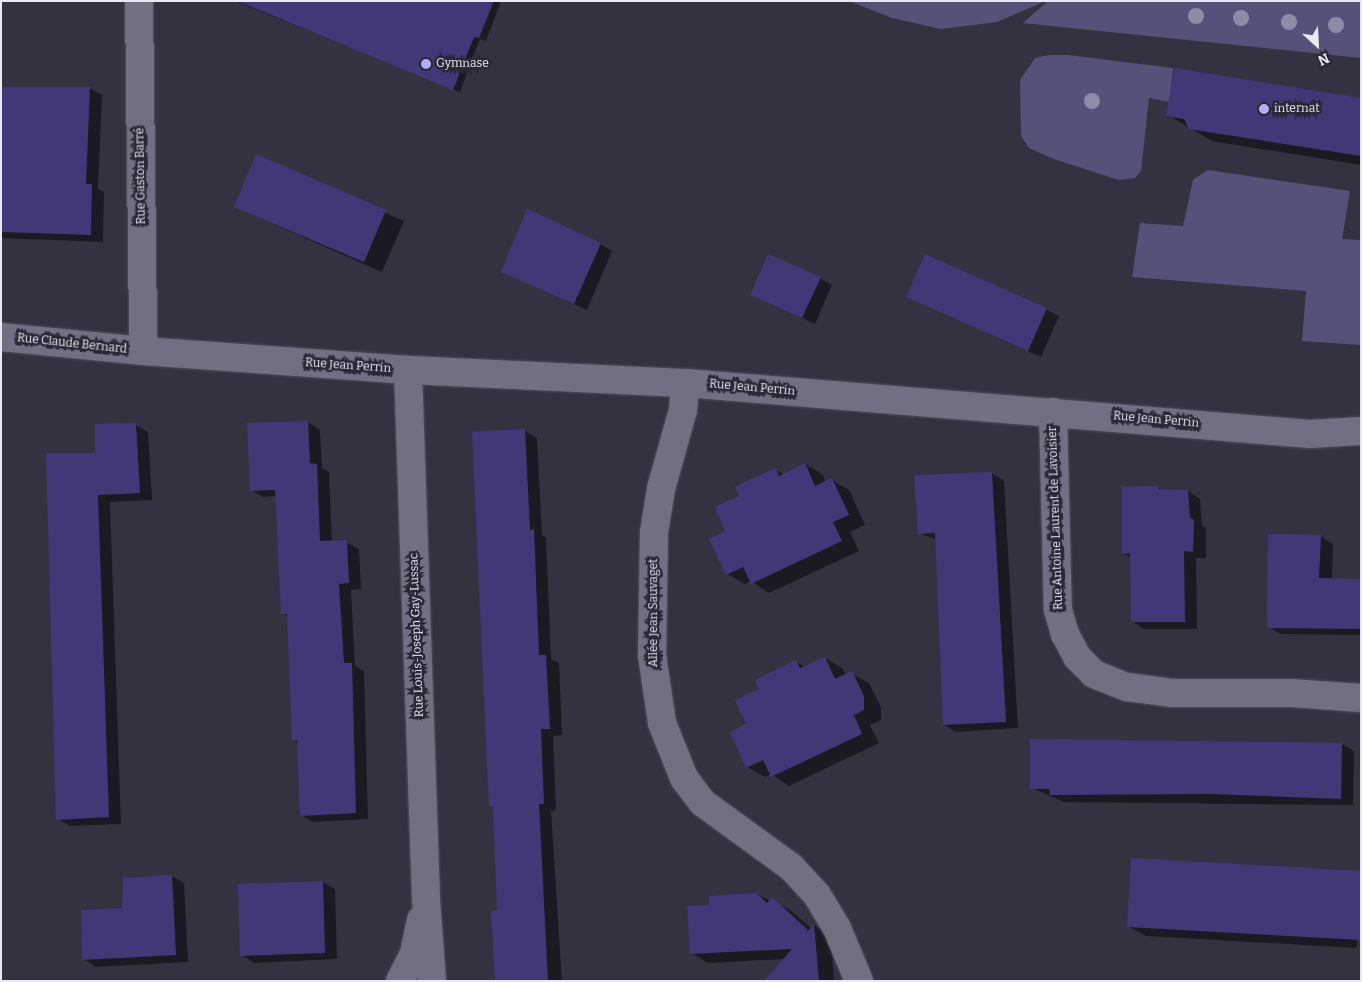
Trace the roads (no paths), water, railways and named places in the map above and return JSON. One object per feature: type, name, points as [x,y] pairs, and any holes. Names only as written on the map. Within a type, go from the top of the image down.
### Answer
[{"type":"street","name":"Rue Gaston Barré","points":[[139,1],[143,351]]},
{"type":"street","name":"Rue Claude Bernard","points":[[1,337],[143,351]]},
{"type":"street","name":"Rue Jean Perrin","points":[[143,351],[408,370],[685,383],[1310,434],[1361,431]]},
{"type":"street","name":"Rue Louis-Joseph Gay-Lussac","points":[[408,370],[426,899],[432,981]]},
{"type":"street","name":"Allée Jean Sauvaget","points":[[685,383],[683,410],[661,489],[654,532],[652,655],[662,723],[684,778],[703,802],[791,867],[818,896],[837,928],[859,981]]},
{"type":"street","name":"Rue Antoine Laurent de Lavoisier","points":[[1053,412],[1058,610],[1064,634],[1078,657],[1094,674],[1127,687],[1172,693],[1291,693],[1361,698]]},
{"type":"street","name":"Rue Louis-Joseph Gay-Lussac","points":[[400,981],[414,953],[426,899]]},
{"type":"place","name":"Gymnase","points":[[426,64]]},
{"type":"place","name":"internat","points":[[1264,109]]}]
